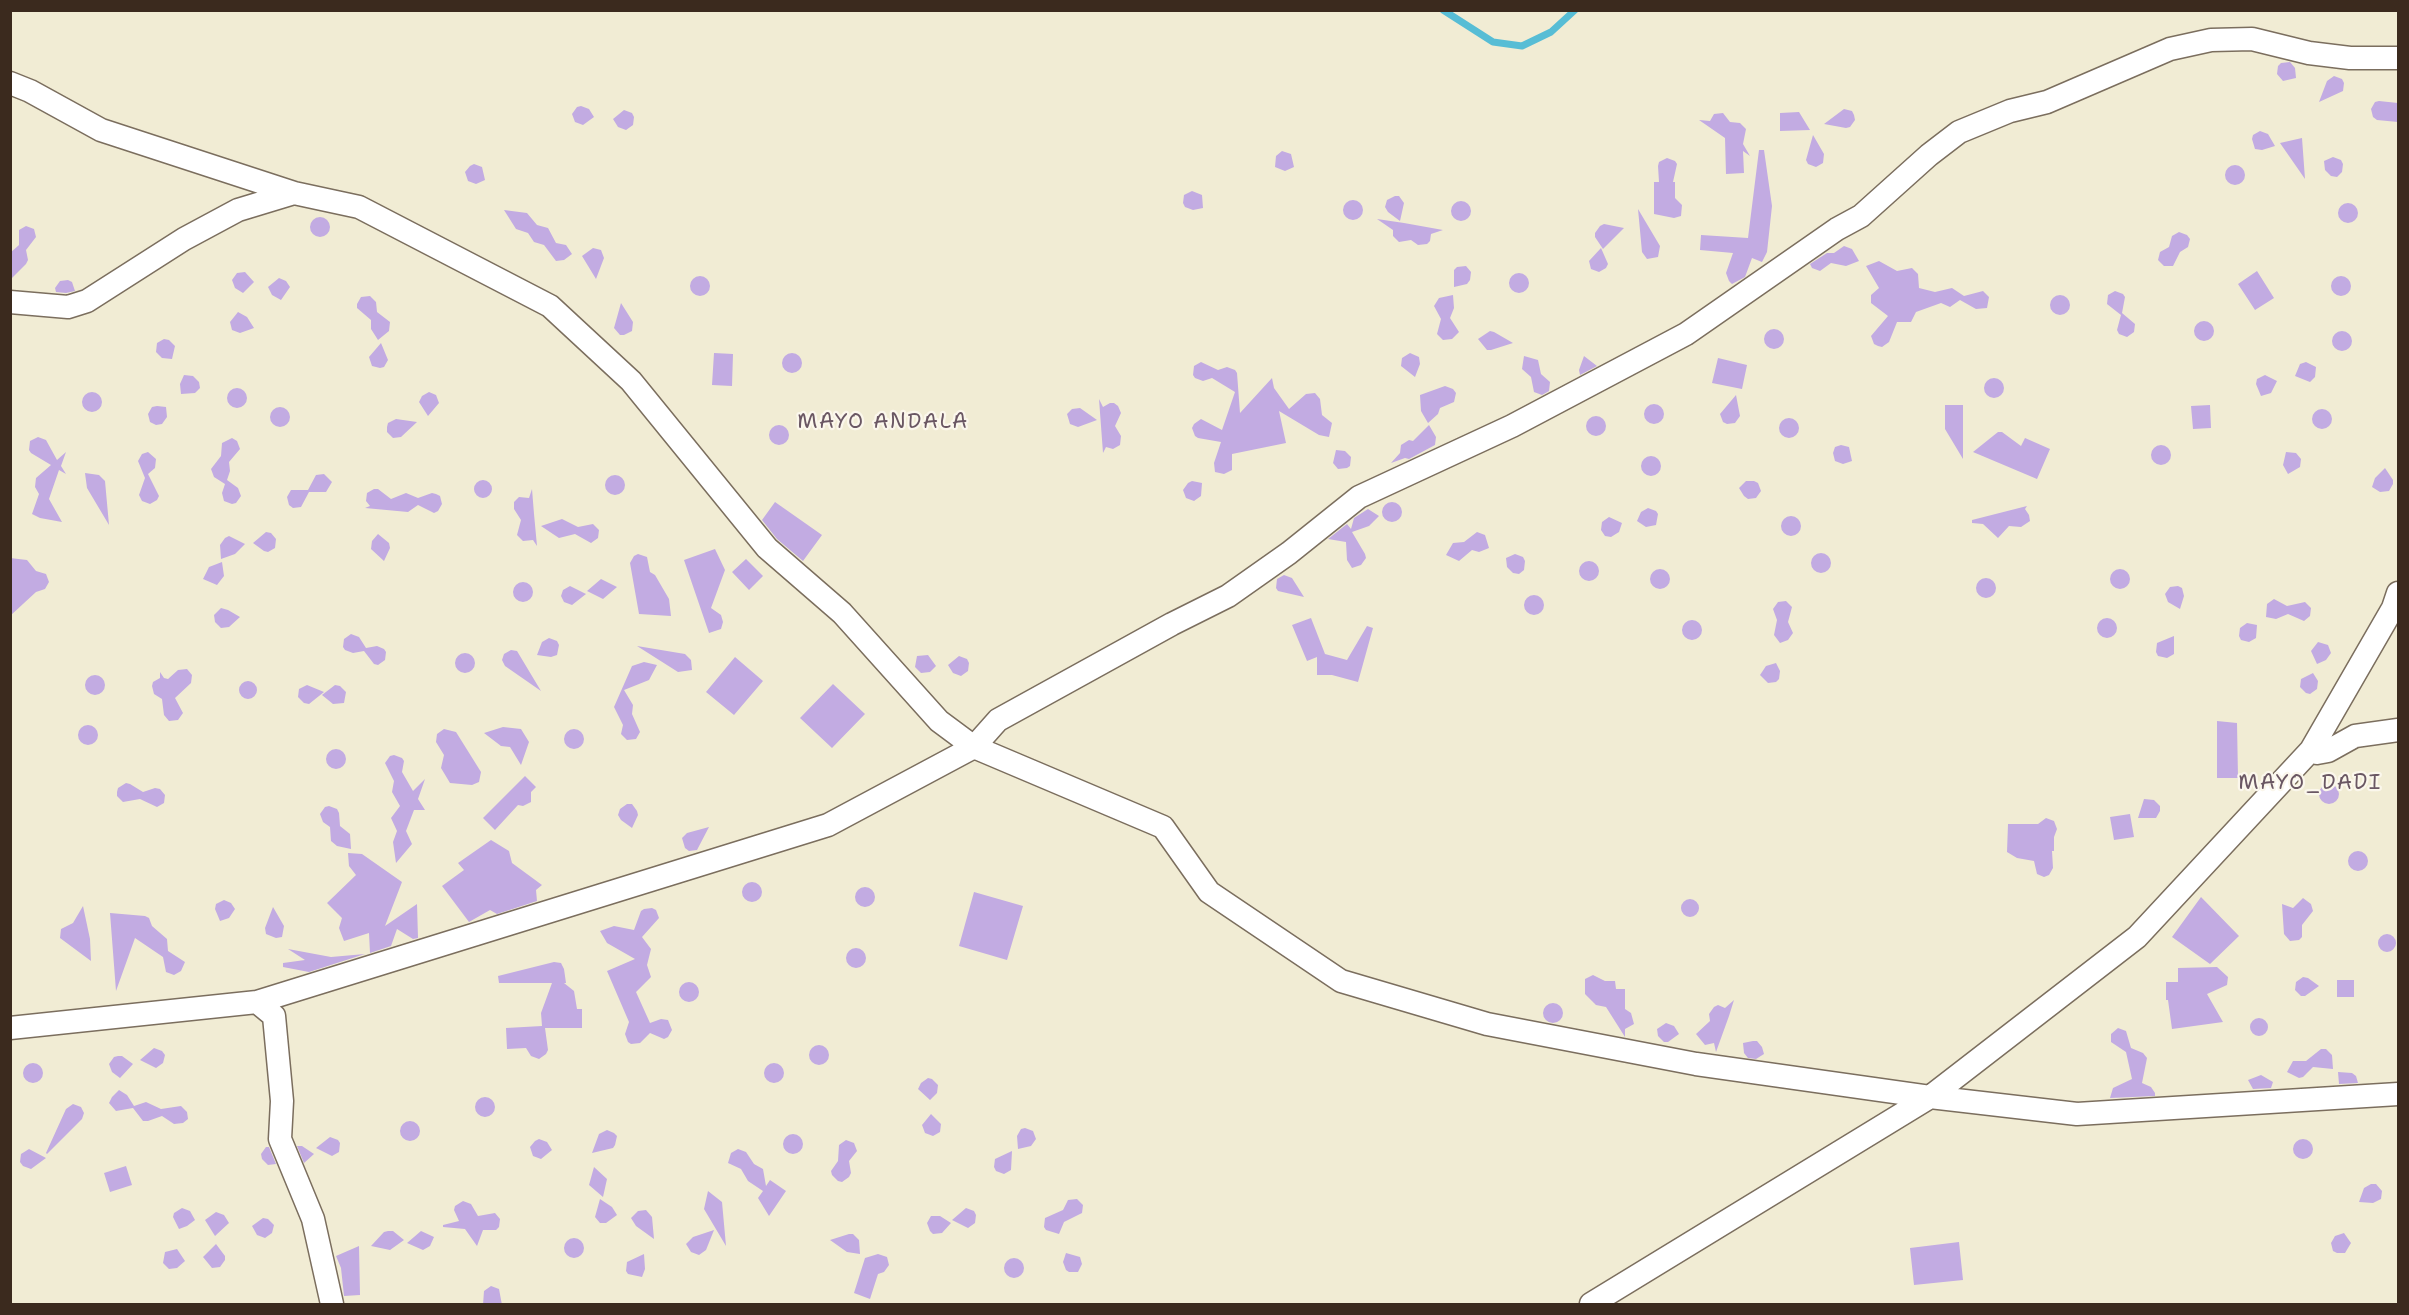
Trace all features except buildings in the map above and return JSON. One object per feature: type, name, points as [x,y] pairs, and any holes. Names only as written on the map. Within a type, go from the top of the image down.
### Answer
[{"type":"street","points":[[10,1028],[257,1002],[828,825],[974,747],[998,720],[1172,624],[1228,596],[1289,553],[1359,497],[1512,426],[1686,334],[1837,229],[1862,216],[1929,155],[1959,132],[2010,111],[2047,102],[2170,49],[2211,40],[2252,39],[2309,53],[2350,58],[2398,58]]},
{"type":"street","points":[[10,83],[30,90],[101,130],[294,193],[359,207],[550,306],[631,381],[767,548],[842,613],[939,721],[974,747],[1163,827],[1209,892],[1341,981],[1487,1024],[1696,1064],[1930,1098],[2077,1114],[2398,1094]]},
{"type":"street","points":[[10,302],[68,307],[87,301],[184,239],[238,210],[294,193]]},
{"type":"street","points":[[1591,1305],[1930,1098],[2137,937],[2311,750],[2393,608],[2398,593]]},
{"type":"street","points":[[2311,750],[2317,753],[2328,751],[2355,736],[2398,730]]},
{"type":"street","points":[[257,1002],[274,1016],[282,1101],[280,1139],[313,1219],[332,1305]]},
{"type":"waterway","points":[[1443,10],[1493,42],[1522,46],[1551,32],[1575,10]]},
{"type":"district","name":"MAYO ANDALA","points":[[883,423]]},
{"type":"district","name":"MAYO_DADI","points":[[2310,784]]}]
